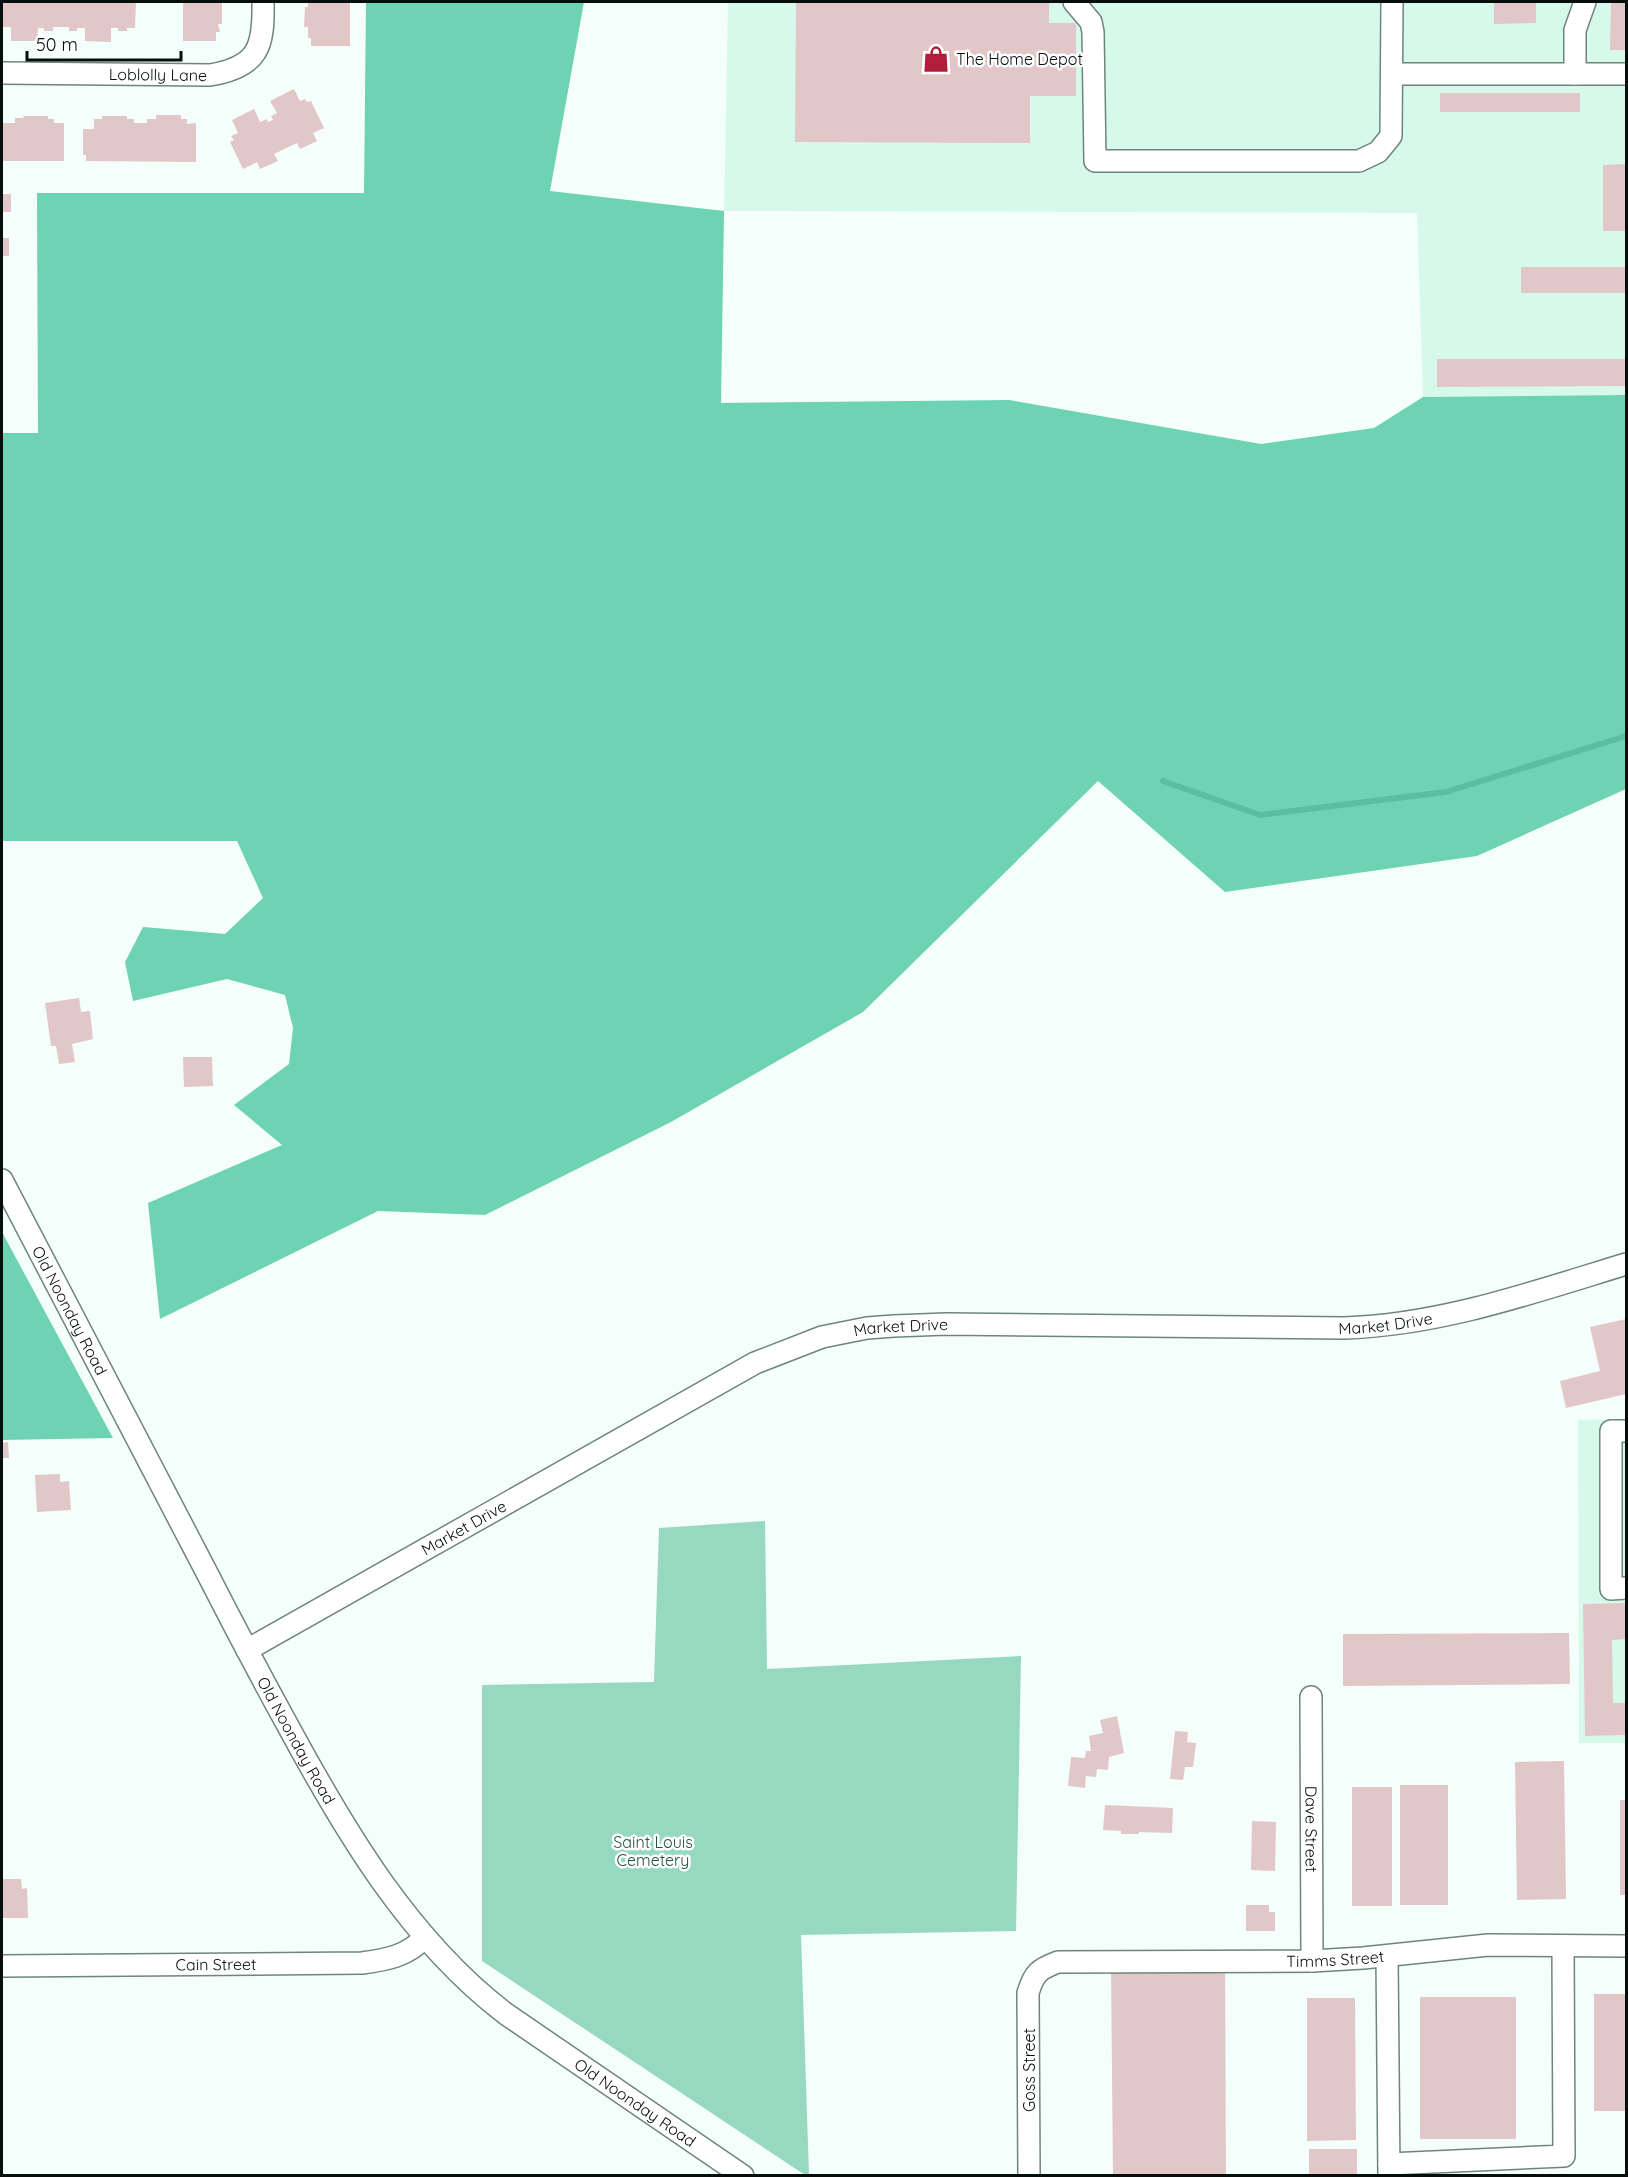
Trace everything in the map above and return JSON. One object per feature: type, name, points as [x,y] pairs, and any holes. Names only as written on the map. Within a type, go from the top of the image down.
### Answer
[{"type":"street","name":"Loblolly Lane","points":[[2,73],[210,75],[226,72],[250,59],[260,44],[263,30],[263,2]]},
{"type":"street","points":[[1074,2],[1090,22],[1093,32],[1095,161],[1359,161],[1378,152],[1391,136],[1392,2]]},
{"type":"street","points":[[1575,74],[1575,30],[1585,2]]},
{"type":"street","points":[[1392,74],[1626,74]]},
{"type":"street","name":"Old Noonday Road","points":[[2,1180],[247,1650],[314,1774],[375,1871],[425,1937],[476,1992],[743,2175]]},
{"type":"street","name":"Market Drive","points":[[247,1650],[755,1364],[822,1337],[867,1328],[946,1324],[1344,1328],[1386,1326],[1425,1320],[1489,1305],[1626,1264]]},
{"type":"street","points":[[1626,1431],[1611,1431],[1611,1588],[1626,1588]]},
{"type":"street","name":"Dave Street","points":[[1311,1697],[1312,1961]]},
{"type":"street","name":"Cain Street","points":[[2,1966],[362,1963],[389,1960],[416,1947],[425,1937]]},
{"type":"street","name":"Timms Street","points":[[1042,1968],[1058,1962],[1312,1961],[1387,1956],[1488,1945],[1626,1946]]},
{"type":"street","points":[[1387,1956],[1389,2170],[1564,2156],[1563,1946]]},
{"type":"street","name":"Goss Street","points":[[1029,2175],[1028,1993],[1033,1978],[1042,1968]]},
{"type":"shaded area","points":[[728,2],[1626,2],[1626,395],[1423,397],[1417,213],[724,211]]},
{"type":"shaded area","points":[[1626,1419],[1626,1743],[1579,1743],[1578,1420]]},
{"type":"green space","points":[[366,2],[584,2],[550,191],[724,211],[721,403],[1009,400],[1261,444],[1374,428],[1423,397],[1626,395],[1626,789],[1477,856],[1225,892],[1098,781],[863,1012],[671,1122],[485,1215],[378,1211],[160,1319],[148,1203],[282,1145],[234,1105],[289,1064],[293,1028],[285,995],[227,979],[133,1001],[125,962],[143,927],[225,934],[263,898],[237,841],[2,841],[2,433],[38,433],[37,193],[364,193]]},
{"type":"green space","points":[[2,1232],[113,1438],[2,1440]]},
{"type":"green space","name":"Saint Louis Cemetery","points":[[765,1521],[767,1669],[1021,1656],[1016,1931],[801,1935],[809,2175],[805,2175],[482,1961],[482,1685],[654,1682],[659,1528]]},
{"type":"building","points":[[2,2],[136,2],[135,28],[118,31],[118,28],[111,28],[111,42],[85,41],[85,28],[69,31],[69,27],[53,27],[53,31],[38,28],[37,41],[11,41],[11,27],[2,27]]},
{"type":"building","points":[[183,2],[222,2],[222,24],[218,24],[220,32],[216,32],[216,41],[183,41]]},
{"type":"building","points":[[308,2],[350,2],[350,46],[311,46],[308,27],[304,27],[305,7],[308,7]]},
{"type":"building","name":"The Home Depot","points":[[796,2],[1049,2],[1049,23],[1076,23],[1076,96],[1030,96],[1030,143],[795,142]]},
{"type":"building","points":[[1494,2],[1536,2],[1536,23],[1494,24]]},
{"type":"building","points":[[1611,2],[1626,2],[1626,50],[1610,50]]},
{"type":"building","points":[[294,89],[300,101],[305,99],[307,102],[311,101],[324,128],[313,133],[317,141],[300,149],[297,143],[274,154],[278,161],[260,169],[257,162],[243,169],[230,142],[234,140],[231,136],[238,133],[232,120],[254,109],[260,122],[267,119],[268,122],[273,120],[271,116],[277,113],[270,101]]},
{"type":"building","points":[[1440,93],[1580,93],[1580,112],[1440,112]]},
{"type":"building","points":[[156,115],[181,115],[181,119],[187,119],[187,124],[196,123],[196,162],[86,161],[86,155],[83,155],[83,129],[94,129],[94,119],[102,119],[102,116],[127,116],[127,119],[134,119],[134,123],[147,123],[147,119],[156,119]]},
{"type":"building","points":[[23,116],[48,116],[48,119],[54,119],[54,123],[64,123],[64,161],[2,161],[2,123],[15,123],[15,118],[24,118]]},
{"type":"building","points":[[1626,164],[1626,231],[1603,231],[1603,165]]},
{"type":"building","points":[[2,194],[11,194],[11,212],[2,212]]},
{"type":"building","points":[[2,238],[9,238],[9,256],[2,256]]},
{"type":"building","points":[[1521,267],[1626,267],[1626,293],[1521,293]]},
{"type":"building","points":[[1437,359],[1626,359],[1626,386],[1437,387]]},
{"type":"building","points":[[79,998],[81,1012],[90,1011],[93,1039],[72,1044],[75,1062],[59,1064],[56,1046],[51,1046],[45,1003]]},
{"type":"building","points":[[183,1057],[212,1057],[213,1086],[184,1087]]},
{"type":"building","points":[[1626,1319],[1626,1394],[1566,1408],[1560,1381],[1600,1371],[1590,1327]]},
{"type":"building","points":[[8,1442],[9,1458],[2,1458],[2,1443]]},
{"type":"building","points":[[60,1474],[60,1482],[69,1481],[71,1510],[37,1512],[35,1475]]},
{"type":"building","points":[[1626,1603],[1626,1639],[1612,1640],[1613,1703],[1626,1703],[1626,1735],[1585,1736],[1583,1604]]},
{"type":"building","points":[[1569,1633],[1570,1684],[1343,1686],[1343,1634]]},
{"type":"building","points":[[1117,1716],[1124,1753],[1109,1757],[1108,1770],[1097,1769],[1096,1777],[1086,1776],[1085,1788],[1068,1786],[1071,1757],[1085,1758],[1086,1751],[1091,1751],[1089,1736],[1103,1733],[1100,1720]]},
{"type":"building","points":[[1175,1731],[1188,1732],[1187,1742],[1196,1743],[1193,1767],[1185,1767],[1183,1780],[1170,1779]]},
{"type":"building","points":[[1564,1761],[1566,1899],[1517,1900],[1515,1762]]},
{"type":"building","points":[[1400,1785],[1448,1785],[1448,1905],[1400,1905]]},
{"type":"building","points":[[1352,1787],[1392,1787],[1392,1906],[1352,1906]]},
{"type":"building","points":[[1620,1800],[1626,1800],[1626,1895],[1620,1895]]},
{"type":"building","points":[[1105,1805],[1173,1808],[1172,1833],[1121,1834],[1121,1831],[1103,1830]]},
{"type":"building","points":[[1252,1821],[1276,1822],[1275,1871],[1251,1870]]},
{"type":"building","points":[[2,1879],[21,1879],[22,1889],[27,1888],[28,1918],[3,1918]]},
{"type":"building","points":[[1246,1905],[1269,1905],[1269,1912],[1275,1912],[1275,1931],[1246,1931]]},
{"type":"building","points":[[1225,1965],[1226,2176],[1113,2176],[1111,1966]]},
{"type":"building","points":[[1594,1994],[1626,1994],[1626,2111],[1594,2111]]},
{"type":"building","points":[[1420,1997],[1516,1997],[1516,2139],[1420,2139]]},
{"type":"building","points":[[1307,1998],[1355,1998],[1356,2140],[1307,2141]]},
{"type":"building","points":[[1309,2149],[1357,2149],[1357,2176],[1309,2176]]},
{"type":"waterway","points":[[1163,781],[1260,815],[1446,792],[1626,736]]},
{"type":"place","name":"The Home Depot","points":[[936,59]]}]
